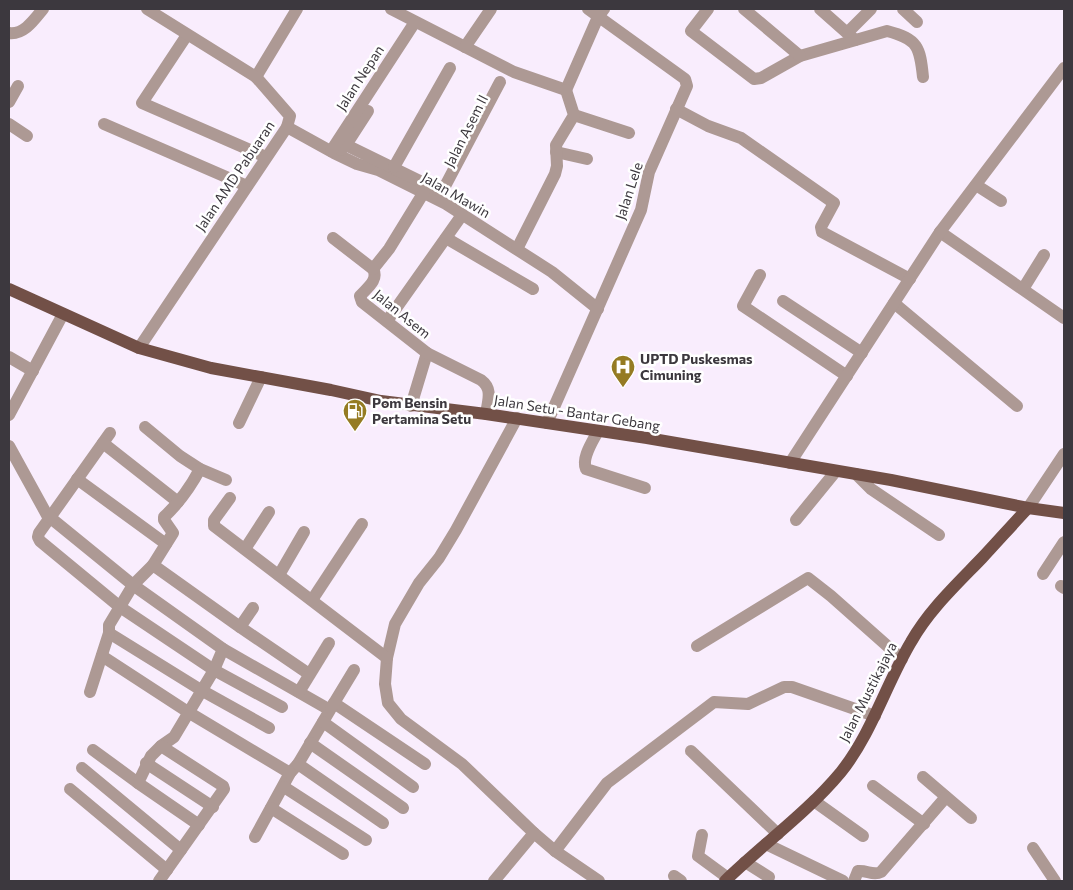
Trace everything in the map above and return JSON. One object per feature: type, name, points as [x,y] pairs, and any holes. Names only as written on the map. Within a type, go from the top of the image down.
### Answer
[{"type":"main road","name":"Jalan Setu - Bantar Gebang","points":[[9,289],[139,348],[211,368],[380,401],[517,418],[598,431],[856,474],[1028,508],[1064,513]]},
{"type":"main road","name":"Jalan Mustikajaya","points":[[727,880],[814,801],[841,771],[857,748],[875,716],[902,659],[921,625],[940,602],[1028,508]]},
{"type":"street","points":[[9,33],[16,34],[23,31],[43,9]]},
{"type":"street","points":[[256,77],[298,9]]},
{"type":"street","points":[[391,9],[514,72],[566,90]]},
{"type":"street","points":[[465,47],[492,9]]},
{"type":"street","name":"Jalan Lele","points":[[548,423],[641,210],[649,172],[687,86],[685,79],[601,13],[588,9]]},
{"type":"street","points":[[708,9],[691,31],[754,79],[761,78],[800,56],[851,36],[887,31],[904,37],[915,44],[921,54],[923,77]]},
{"type":"street","points":[[744,9],[800,56]]},
{"type":"street","points":[[820,9],[851,36]]},
{"type":"street","points":[[851,36],[871,9]]},
{"type":"street","points":[[903,9],[918,22]]},
{"type":"street","name":"Jalan AMD Pabuaran","points":[[139,348],[287,127],[290,116],[256,77],[187,36],[154,11]]},
{"type":"street","points":[[517,249],[556,174],[556,145],[574,115],[566,90],[601,13]]},
{"type":"street","name":"Jalan Nepan","points":[[333,152],[415,22]]},
{"type":"street","points":[[187,36],[142,103],[266,157]]},
{"type":"street","points":[[333,152],[346,145],[404,54]]},
{"type":"street","points":[[394,167],[450,68]]},
{"type":"street","points":[[790,463],[940,232],[1064,68]]},
{"type":"street","name":"Jalan Asem II","points":[[446,204],[514,72]]},
{"type":"street","points":[[346,145],[440,191],[443,190],[500,82]]},
{"type":"street","points":[[9,102],[18,86]]},
{"type":"street","points":[[676,109],[708,126],[741,138],[834,203],[821,227],[822,232],[910,279]]},
{"type":"street","points":[[574,115],[629,133]]},
{"type":"street","points":[[9,124],[27,136]]},
{"type":"street","points":[[104,124],[247,186]]},
{"type":"street","name":"Jalan Mawin","points":[[287,127],[357,164],[378,170],[446,204],[552,272],[598,309]]},
{"type":"street","points":[[556,152],[587,159]]},
{"type":"street","points":[[976,185],[1001,201]]},
{"type":"street","points":[[373,269],[389,250],[424,192]]},
{"type":"street","points":[[387,321],[462,215]]},
{"type":"street","points":[[940,232],[1064,318]]},
{"type":"street","name":"Jalan Asem","points":[[333,238],[376,273],[375,279],[360,296],[360,299],[427,353],[412,406]]},
{"type":"street","points":[[446,238],[533,289]]},
{"type":"street","points":[[1023,289],[1044,255]]},
{"type":"street","points":[[760,275],[743,306],[847,376]]},
{"type":"street","points":[[783,301],[862,353]]},
{"type":"street","points":[[894,303],[1017,406]]},
{"type":"street","points":[[9,415],[62,314]]},
{"type":"street","points":[[427,353],[481,380],[487,385],[489,389],[486,414]]},
{"type":"street","points":[[9,357],[33,370]]},
{"type":"street","points":[[239,423],[261,377]]},
{"type":"street","points":[[517,418],[456,530],[419,583],[395,624],[387,658],[386,696],[392,710],[401,719],[462,764],[534,833],[599,881]]},
{"type":"street","points":[[145,428],[180,456],[200,469],[226,480]]},
{"type":"street","points":[[598,431],[585,459],[586,469],[645,488]]},
{"type":"street","points":[[178,502],[106,438],[49,517],[38,537],[40,541],[120,607],[214,670],[282,707]]},
{"type":"street","points":[[9,446],[49,517],[133,585],[223,649],[299,692],[332,706],[426,764]]},
{"type":"street","points":[[1028,508],[1064,454]]},
{"type":"street","points":[[90,692],[109,633],[109,625],[133,585],[153,565],[173,533],[164,518],[194,481],[200,469]]},
{"type":"street","points":[[796,520],[836,471]]},
{"type":"street","points":[[856,474],[870,489],[940,535]]},
{"type":"street","points":[[77,479],[166,544]]},
{"type":"street","points":[[230,498],[213,523],[214,526],[387,658]]},
{"type":"street","points":[[245,550],[269,512]]},
{"type":"street","points":[[312,600],[362,524]]},
{"type":"street","points":[[279,575],[304,532]]},
{"type":"street","points":[[1043,574],[1064,542]]},
{"type":"street","points":[[153,565],[309,674]]},
{"type":"street","points":[[697,646],[808,578],[902,659]]},
{"type":"street","points":[[240,627],[253,608]]},
{"type":"street","points":[[109,633],[201,690],[269,728]]},
{"type":"street","points":[[299,692],[329,643]]},
{"type":"street","points":[[138,783],[146,763],[161,746],[174,737],[214,670],[223,649]]},
{"type":"street","points":[[102,656],[188,712],[294,769],[383,823]]},
{"type":"street","points":[[255,837],[354,670]]},
{"type":"street","points":[[556,851],[607,783],[714,702],[748,704],[784,687],[788,687],[875,716]]},
{"type":"street","points":[[323,722],[413,787]]},
{"type":"street","points":[[310,744],[403,808]]},
{"type":"street","points":[[70,789],[163,877],[222,793],[223,786],[161,746]]},
{"type":"street","points":[[93,750],[199,826]]},
{"type":"street","points":[[691,751],[778,834]]},
{"type":"street","points":[[146,763],[212,807]]},
{"type":"street","points":[[82,768],[181,850]]},
{"type":"street","points":[[923,777],[971,818]]},
{"type":"street","points":[[873,786],[924,824]]},
{"type":"street","points":[[284,787],[366,840]]},
{"type":"street","points":[[854,881],[858,871],[875,874],[881,872],[946,797]]},
{"type":"street","points":[[814,801],[863,836]]},
{"type":"street","points":[[271,808],[343,854]]},
{"type":"street","points":[[494,881],[534,833]]},
{"type":"street","points":[[702,835],[698,856],[727,880]]},
{"type":"street","points":[[766,844],[843,881]]},
{"type":"street","points":[[1033,848],[1055,881]]},
{"type":"street","points":[[745,862],[769,878]]},
{"type":"place","name":"UPTD Puskesmas Cimuning","points":[[623,388]]},
{"type":"place","name":"Pom Bensin Pertamina Setu","points":[[355,432]]}]
